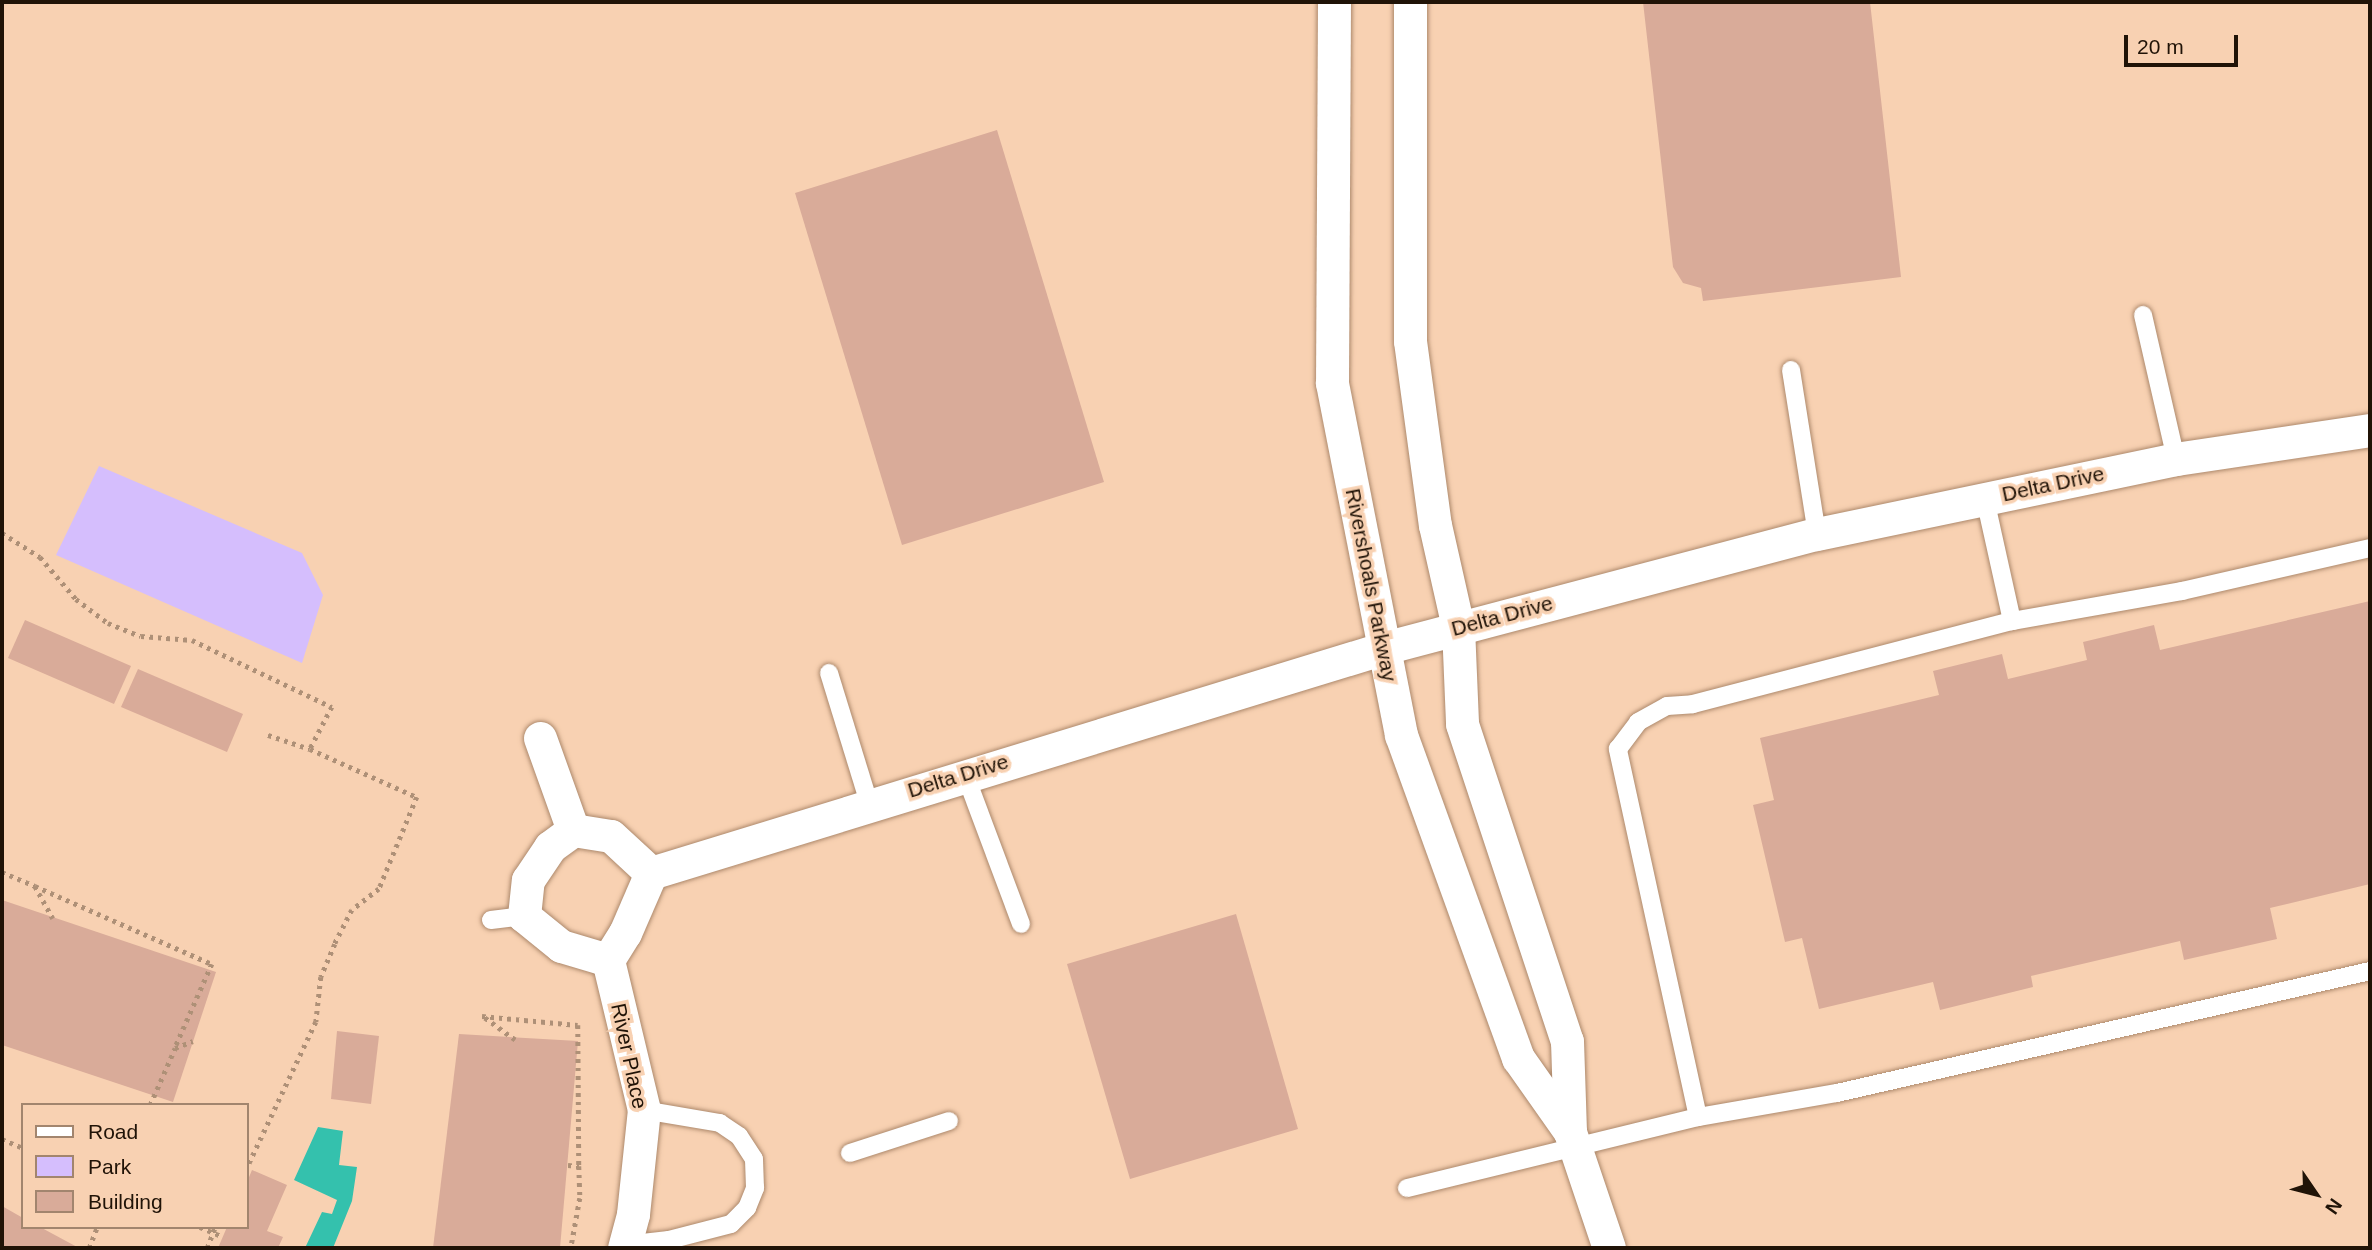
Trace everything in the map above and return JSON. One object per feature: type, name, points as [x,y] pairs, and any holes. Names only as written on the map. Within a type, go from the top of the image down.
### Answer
[{"type":"street","name":"Rivershoals Parkway","points":[[1334,2],[1332,383],[1401,735],[1518,1058],[1573,1140]]},
{"type":"street","name":"Rivershoals Parkway","points":[[1410,2],[1409,341],[1436,525],[1458,627],[1462,724],[1567,1041],[1573,1140],[1609,1248]]},
{"type":"street","name":"Delta Drive","points":[[651,873],[869,803],[1384,648],[1816,534],[2176,459],[2370,430]]},
{"type":"street","points":[[540,738],[573,830]]},
{"type":"street","points":[[573,830],[611,836],[651,873],[625,933],[608,960],[561,946],[524,916],[528,880],[550,847],[573,830]]},
{"type":"street","name":"River Place","points":[[608,960],[644,1110],[633,1214],[625,1247]]},
{"type":"lane","points":[[2143,315],[2176,459]]},
{"type":"lane","points":[[1791,370],[1816,534]]},
{"type":"lane","points":[[1985,499],[2012,621]]},
{"type":"lane","points":[[1698,1117],[1618,749],[1638,722],[1667,706],[1693,704],[2012,621],[2182,591],[2370,548]]},
{"type":"lane","points":[[829,673],[869,803]]},
{"type":"lane","points":[[965,774],[1021,924]]},
{"type":"lane","points":[[491,920],[524,916]]},
{"type":"lane","points":[[1407,1188],[1573,1140],[1837,1093],[2370,971]]},
{"type":"lane","points":[[625,1247],[670,1240],[731,1224],[747,1208],[755,1188],[754,1159],[739,1136],[720,1122],[644,1110]]},
{"type":"lane","points":[[850,1153],[949,1121]]},
{"type":"path","points":[[2,533],[40,557],[76,599],[108,624],[141,636],[192,640],[332,707],[310,749]]},
{"type":"path","points":[[248,1166],[316,1022],[321,977],[335,944],[352,911],[379,889],[417,797],[310,749],[268,735]]},
{"type":"path","points":[[2,872],[212,964],[151,1103]]},
{"type":"path","points":[[34,886],[53,918]]},
{"type":"path","points":[[515,1040],[482,1016],[578,1025],[580,1198],[571,1248]]},
{"type":"path","points":[[175,1048],[193,1041]]},
{"type":"path","points":[[2,1139],[21,1148]]},
{"type":"path","points":[[568,1165],[579,1166]]},
{"type":"path","points":[[89,1248],[96,1229]]},
{"type":"path","points":[[207,1248],[213,1230],[223,1237]]},
{"type":"green space","points":[[99,466],[302,553],[323,595],[302,663],[56,555]]},
{"type":"water","points":[[318,1127],[343,1131],[339,1165],[357,1167],[352,1201],[333,1248],[305,1248],[322,1212],[332,1214],[337,1200],[294,1180]]},
{"type":"building","points":[[1643,2],[1870,2],[1901,277],[1703,301],[1701,288],[1683,283],[1673,267]]},
{"type":"building","points":[[997,130],[1104,482],[902,545],[795,193]]},
{"type":"building","points":[[2370,601],[2370,884],[2270,908],[2277,939],[2184,960],[2180,941],[2031,976],[2033,987],[1940,1010],[1933,982],[1819,1009],[1802,938],[1785,942],[1753,805],[1774,800],[1760,738],[1939,695],[1933,671],[2002,654],[2008,679],[2087,660],[2083,642],[2154,625],[2160,650]]},
{"type":"building","points":[[25,620],[131,666],[114,704],[8,658]]},
{"type":"building","points":[[138,669],[243,714],[227,752],[121,707]]},
{"type":"building","points":[[2,900],[216,972],[173,1102],[2,1045]]},
{"type":"building","points":[[1236,914],[1298,1129],[1130,1179],[1067,964]]},
{"type":"building","points":[[337,1031],[379,1036],[371,1104],[331,1099]]},
{"type":"building","points":[[459,1034],[578,1041],[560,1248],[433,1248]]},
{"type":"building","points":[[252,1170],[287,1185],[267,1231],[283,1237],[278,1248],[218,1248],[226,1229],[248,1229],[248,1180]]},
{"type":"building","points":[[2,1206],[21,1217],[21,1229],[44,1229],[79,1248],[2,1248]]}]
